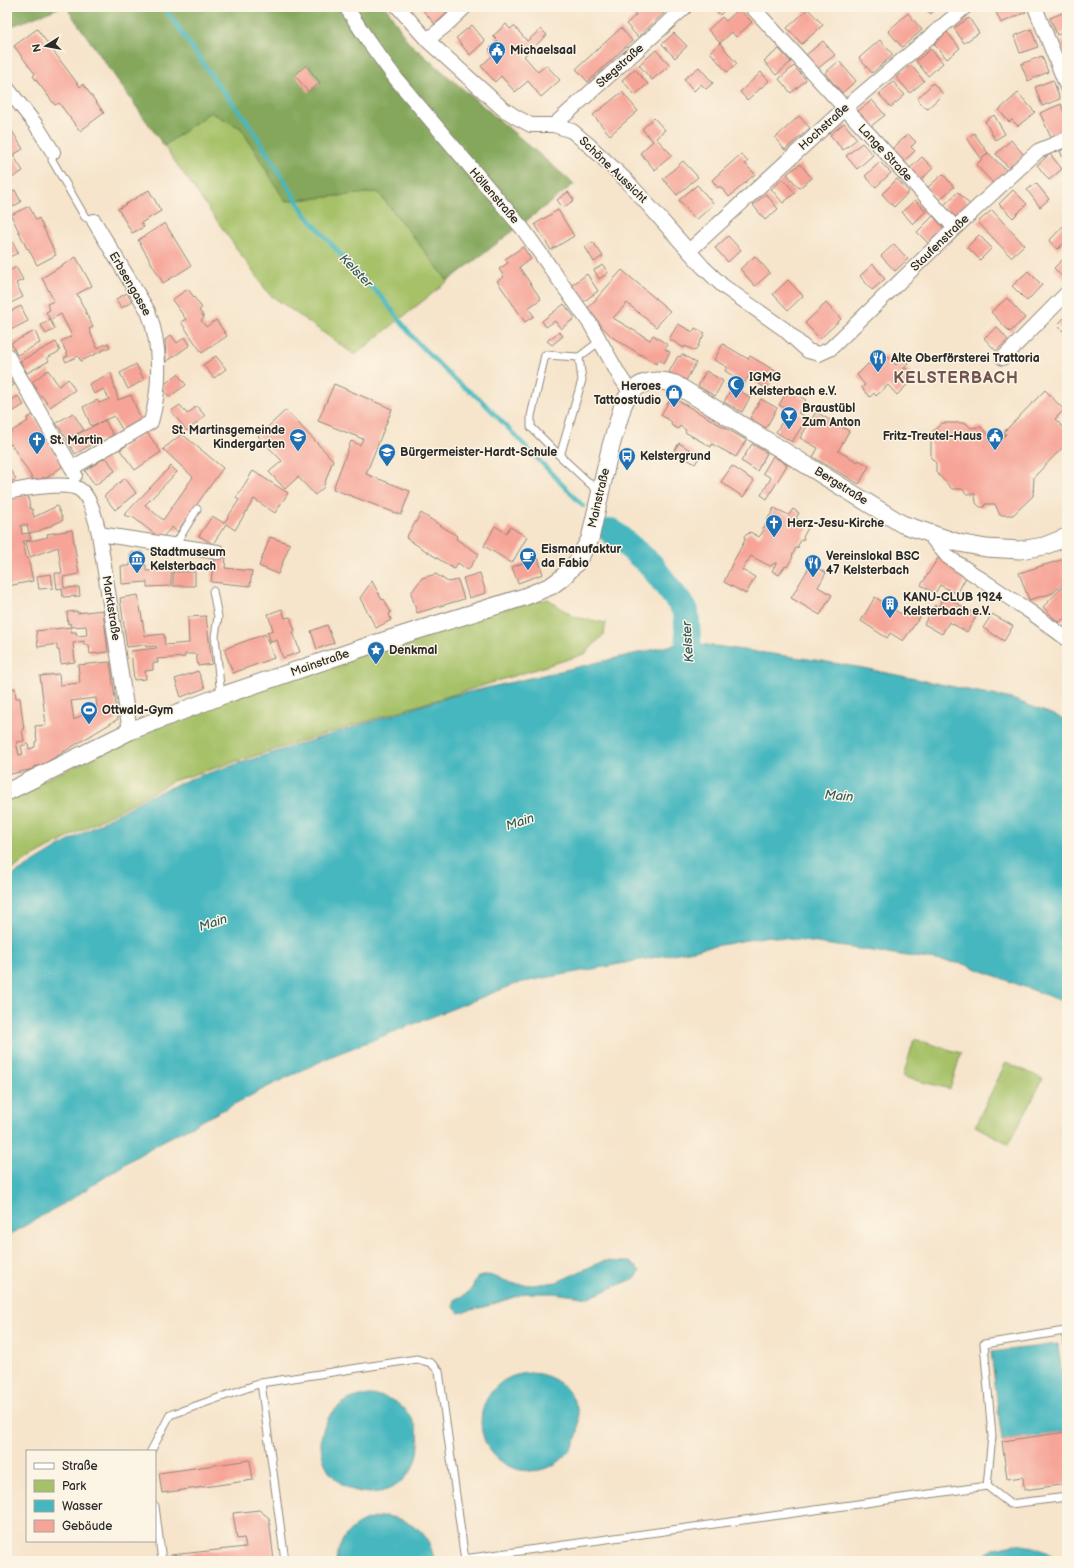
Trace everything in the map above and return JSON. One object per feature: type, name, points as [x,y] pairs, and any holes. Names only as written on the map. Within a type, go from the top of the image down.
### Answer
[{"type":"street","name":"Höllenstraße","points":[[346,7],[397,80],[519,224],[591,325],[631,393]]},
{"type":"street","name":"Schöne Aussicht","points":[[398,7],[427,40],[502,108],[532,125],[554,125],[572,131],[590,146],[640,195],[688,251],[723,286],[784,329],[808,351],[819,354]]},
{"type":"street","points":[[427,40],[465,7]]},
{"type":"street","name":"Stegstraße","points":[[554,125],[685,7]]},
{"type":"street","name":"Lange Straße","points":[[752,7],[844,109],[955,228]]},
{"type":"street","name":"Hochstraße","points":[[688,251],[844,109],[965,7]]},
{"type":"street","points":[[1035,7],[1067,87]]},
{"type":"street","name":"Erbsengasse","points":[[7,88],[36,125],[53,152]]},
{"type":"street","name":"Staufenstraße","points":[[819,354],[830,350],[955,228],[1038,151],[1067,139]]},
{"type":"street","name":"Erbsengasse","points":[[72,468],[151,422],[154,412],[158,372],[155,337],[148,311],[94,221]]},
{"type":"street","points":[[1003,358],[1067,293]]},
{"type":"street","name":"Marktstraße","points":[[7,354],[72,468],[79,489],[84,494],[93,511],[99,534],[130,731]]},
{"type":"street","name":"Bergstraße","points":[[631,393],[639,385],[649,381],[663,380],[675,384],[902,524],[958,543],[1006,550],[1044,546],[1067,536]]},
{"type":"street","name":"Mainstraße","points":[[7,792],[130,731],[221,696],[377,643],[524,597],[551,586],[562,578],[577,562],[590,539],[610,449],[623,405],[626,398],[631,393]]},
{"type":"street","points":[[7,492],[55,486],[79,489]]},
{"type":"street","points":[[927,532],[948,557],[1032,612],[1067,640]]},
{"type":"street","points":[[99,534],[218,552]]},
{"type":"lane","name":"Erbsengasse","points":[[53,152],[52,160],[85,217],[94,221]]},
{"type":"lane","points":[[600,341],[579,357],[545,355],[531,416],[531,427],[600,493]]},
{"type":"lane","points":[[560,456],[582,380],[579,357]]},
{"type":"lane","points":[[175,545],[197,509]]},
{"type":"lane","points":[[213,591],[218,617],[215,636],[221,696]]},
{"type":"lane","points":[[987,1486],[992,1436],[984,1344],[1065,1330],[1067,1344]]},
{"type":"lane","points":[[152,1450],[170,1416],[261,1383],[417,1359],[431,1363],[439,1371],[464,1560],[987,1486],[1010,1504],[1067,1497]]},
{"type":"lane","points":[[261,1383],[285,1561]]},
{"type":"lane","points":[[156,1514],[162,1561]]},
{"type":"green space","points":[[7,7],[61,7],[7,28]]},
{"type":"green space","points":[[66,7],[386,7],[408,42],[574,184],[448,281],[378,192],[285,201],[241,128],[210,112],[164,146]]},
{"type":"green space","points":[[210,112],[241,128],[285,201],[378,192],[448,281],[355,355],[269,294],[164,146]]},
{"type":"green space","points":[[548,599],[574,617],[606,623],[604,634],[585,654],[173,781],[23,862],[7,873],[7,797],[224,697],[470,616]]},
{"type":"green space","points":[[914,1039],[961,1053],[950,1089],[903,1077]]},
{"type":"green space","points":[[1006,1062],[1043,1079],[1009,1144],[975,1126]]},
{"type":"water","name":"Main","points":[[686,642],[863,668],[1012,699],[1067,720],[1067,1003],[964,964],[768,936],[518,983],[332,1056],[273,1084],[159,1143],[73,1198],[7,1236],[7,879],[62,845],[147,797],[190,779],[452,696]]},
{"type":"water","points":[[603,1261],[630,1262],[640,1271],[636,1278],[589,1298],[554,1293],[526,1293],[484,1307],[459,1313],[453,1307],[455,1299],[467,1294],[477,1277],[489,1275],[515,1284],[533,1285],[557,1282]]},
{"type":"water","points":[[1058,1344],[1067,1417],[1067,1432],[1002,1441],[991,1352]]},
{"type":"water","points":[[530,1373],[549,1377],[565,1387],[575,1403],[579,1422],[575,1441],[565,1457],[549,1467],[530,1471],[511,1467],[495,1457],[485,1441],[481,1422],[485,1403],[495,1387],[511,1377]]},
{"type":"water","points":[[370,1395],[389,1399],[405,1409],[415,1425],[419,1444],[415,1463],[405,1479],[389,1489],[370,1493],[351,1489],[335,1479],[325,1463],[321,1444],[325,1425],[335,1409],[351,1399]]},
{"type":"water","points":[[385,1516],[412,1524],[418,1529],[429,1542],[434,1561],[336,1561],[342,1542],[352,1529],[366,1520]]},
{"type":"water","points":[[1015,1544],[1043,1550],[1057,1561],[976,1561],[994,1548]]},
{"type":"building","points":[[420,7],[454,7],[435,24]]},
{"type":"building","points":[[629,7],[659,7],[664,13],[638,37],[626,24],[636,15]]},
{"type":"building","points":[[713,7],[728,7],[720,15]]},
{"type":"building","points":[[925,7],[938,7],[931,14]]},
{"type":"building","points":[[1001,7],[1023,7],[1026,12],[1001,23],[996,12],[1002,9]]},
{"type":"building","points":[[739,9],[752,22],[736,37],[732,32],[720,43],[708,30],[722,17],[726,21]]},
{"type":"building","points":[[808,9],[823,25],[802,44],[787,28]]},
{"type":"building","points":[[1067,11],[1067,31],[1057,35],[1050,18]]},
{"type":"building","points":[[908,13],[922,30],[902,47],[888,31]]},
{"type":"building","points":[[969,18],[979,33],[964,43],[954,28]]},
{"type":"building","points":[[506,24],[510,29],[514,26],[527,41],[541,29],[547,35],[524,56],[538,72],[546,65],[560,80],[541,97],[528,81],[515,92],[501,76],[495,82],[481,66],[493,55],[489,49],[498,41],[493,36]]},
{"type":"building","points":[[472,25],[485,41],[470,55],[456,38]]},
{"type":"building","points":[[621,28],[632,41],[588,82],[576,69]]},
{"type":"building","points":[[37,29],[80,87],[83,84],[104,113],[80,131],[59,103],[55,105],[33,76],[35,74],[14,46]]},
{"type":"building","points":[[1031,29],[1038,47],[1020,53],[1014,36]]},
{"type":"building","points":[[947,32],[960,48],[947,59],[934,44]]},
{"type":"building","points":[[674,33],[687,46],[675,58],[662,44]]},
{"type":"building","points":[[1067,39],[1067,56],[1065,56],[1060,42]]},
{"type":"building","points":[[880,40],[893,55],[872,73],[859,58]]},
{"type":"building","points":[[823,41],[835,55],[817,69],[806,55]]},
{"type":"building","points":[[720,43],[737,64],[727,72],[710,52]]},
{"type":"building","points":[[779,49],[791,62],[776,75],[764,61]]},
{"type":"building","points":[[931,49],[943,63],[928,76],[916,61]]},
{"type":"building","points":[[656,50],[670,65],[652,80],[639,65]]},
{"type":"building","points":[[1042,56],[1048,72],[1028,81],[1021,64]]},
{"type":"building","points":[[839,61],[856,81],[842,93],[825,73]]},
{"type":"building","points":[[306,65],[320,83],[308,92],[295,75]]},
{"type":"building","points":[[911,65],[924,81],[910,93],[896,77]]},
{"type":"building","points":[[794,66],[806,80],[791,93],[779,79]]},
{"type":"building","points":[[699,67],[713,83],[706,89],[701,84],[694,91],[684,79]]},
{"type":"building","points":[[635,69],[648,84],[635,95],[622,80]]},
{"type":"building","points":[[761,72],[769,81],[747,100],[740,92]]},
{"type":"building","points":[[1053,80],[1060,99],[1042,106],[1035,87]]},
{"type":"building","points":[[893,82],[905,95],[891,107],[879,94]]},
{"type":"building","points":[[933,83],[943,94],[927,109],[917,99]]},
{"type":"building","points":[[622,92],[638,111],[610,135],[593,115]]},
{"type":"building","points":[[1018,93],[1035,112],[1018,126],[1012,120],[1009,122],[999,110]]},
{"type":"building","points":[[872,100],[885,115],[870,127],[857,112]]},
{"type":"building","points":[[1061,104],[1067,120],[1067,131],[1051,138],[1040,113]]},
{"type":"building","points":[[994,115],[1005,134],[995,140],[985,121]]},
{"type":"building","points":[[799,116],[810,128],[785,150],[775,138]]},
{"type":"building","points":[[654,118],[665,130],[656,138],[672,155],[655,170],[640,153],[653,141],[642,129]]},
{"type":"building","points":[[844,123],[857,139],[843,150],[830,135]]},
{"type":"building","points":[[9,126],[23,149],[13,155],[23,171],[7,181],[7,127]]},
{"type":"building","points":[[974,133],[988,153],[981,158],[967,138]]},
{"type":"building","points":[[908,134],[916,142],[911,147],[915,151],[903,162],[891,150]]},
{"type":"building","points":[[1011,140],[1024,155],[1010,169],[996,154]]},
{"type":"building","points":[[862,143],[873,155],[857,169],[846,156]]},
{"type":"building","points":[[1067,147],[1067,168],[1060,151]]},
{"type":"building","points":[[988,153],[1007,171],[994,184],[976,165]]},
{"type":"building","points":[[741,154],[748,162],[745,164],[755,174],[729,197],[720,186],[718,188],[712,180]]},
{"type":"building","points":[[1050,154],[1062,169],[1049,180],[1037,165]]},
{"type":"building","points":[[922,157],[933,168],[920,181],[909,169]]},
{"type":"building","points":[[683,161],[698,177],[677,195],[663,179]]},
{"type":"building","points":[[880,162],[891,173],[876,187],[865,176]]},
{"type":"building","points":[[800,164],[812,178],[799,188],[787,174]]},
{"type":"building","points":[[943,174],[954,187],[938,201],[927,188]]},
{"type":"building","points":[[783,179],[795,193],[783,203],[771,189]]},
{"type":"building","points":[[897,179],[909,192],[894,207],[882,194]]},
{"type":"building","points":[[1036,183],[1049,199],[1040,207],[1027,190]]},
{"type":"building","points":[[697,185],[714,204],[696,220],[679,200]]},
{"type":"building","points":[[7,190],[9,193],[15,190],[21,202],[7,210]]},
{"type":"building","points":[[149,190],[161,211],[141,223],[144,227],[132,233],[118,209]]},
{"type":"building","points":[[1013,190],[1027,204],[1013,218],[999,204]]},
{"type":"building","points":[[568,192],[574,200],[563,208],[557,200]]},
{"type":"building","points":[[958,192],[972,207],[957,221],[943,206]]},
{"type":"building","points":[[766,194],[778,209],[765,220],[753,205]]},
{"type":"building","points":[[915,200],[926,211],[913,224],[902,212]]},
{"type":"building","points":[[29,206],[36,220],[39,218],[56,255],[37,265],[28,248],[27,249],[11,215]]},
{"type":"building","points":[[558,210],[574,236],[551,250],[535,224]]},
{"type":"building","points":[[992,210],[1024,245],[1011,257],[978,222]]},
{"type":"building","points":[[933,216],[946,230],[930,245],[917,232]]},
{"type":"building","points":[[165,223],[191,266],[163,283],[138,240]]},
{"type":"building","points":[[1066,223],[1067,239],[1058,249],[1049,241]]},
{"type":"building","points":[[979,235],[992,248],[980,260],[967,247]]},
{"type":"building","points":[[728,236],[741,250],[728,262],[715,248]]},
{"type":"building","points":[[13,242],[18,253],[7,258],[7,245]]},
{"type":"building","points":[[593,242],[603,256],[594,262],[585,247]]},
{"type":"building","points":[[894,244],[908,259],[895,271],[881,256]]},
{"type":"building","points":[[523,247],[531,259],[519,267],[541,299],[528,308],[534,316],[525,322],[497,281],[504,277],[499,269],[508,263],[505,259]]},
{"type":"building","points":[[755,256],[770,273],[755,286],[740,269]]},
{"type":"building","points":[[76,257],[92,286],[77,294],[93,327],[89,329],[97,348],[108,343],[110,347],[81,361],[78,356],[66,362],[64,358],[68,356],[61,341],[72,336],[61,314],[50,320],[46,312],[50,310],[47,304],[54,301],[42,278]]},
{"type":"building","points":[[1065,257],[1067,258],[1067,282],[1054,268]]},
{"type":"building","points":[[873,264],[885,279],[872,290],[860,276]]},
{"type":"building","points":[[603,265],[608,273],[599,279],[594,270]]},
{"type":"building","points":[[7,267],[9,271],[16,267],[23,280],[16,283],[23,297],[7,305]]},
{"type":"building","points":[[622,270],[670,311],[656,327],[627,303],[613,318],[650,340],[653,335],[668,345],[665,349],[670,352],[664,363],[659,360],[656,364],[612,337],[588,308]]},
{"type":"building","points":[[1028,271],[1042,285],[1027,301],[1012,286]]},
{"type":"building","points":[[587,274],[598,291],[583,302],[572,285]]},
{"type":"building","points":[[788,280],[803,296],[788,310],[773,294]]},
{"type":"building","points":[[188,289],[202,308],[199,310],[204,318],[201,320],[206,327],[216,320],[227,336],[202,353],[181,322],[186,319],[172,300]]},
{"type":"building","points":[[127,293],[132,302],[121,308],[116,299]]},
{"type":"building","points":[[1007,298],[1025,318],[1010,332],[991,312]]},
{"type":"building","points":[[826,303],[841,319],[820,339],[805,323]]},
{"type":"building","points":[[564,304],[575,318],[561,329],[555,321],[546,327],[542,321]]},
{"type":"building","points":[[21,306],[28,321],[7,332],[7,313]]},
{"type":"building","points":[[1067,315],[1067,335],[1057,325]]},
{"type":"building","points":[[50,320],[55,329],[46,334],[41,325]]},
{"type":"building","points":[[678,324],[693,332],[695,328],[705,333],[695,351],[685,346],[684,348],[669,339]]},
{"type":"building","points":[[997,327],[1008,340],[996,351],[984,338]]},
{"type":"building","points":[[35,331],[40,343],[17,355],[11,343]]},
{"type":"building","points":[[559,332],[563,336],[552,345],[547,341]]},
{"type":"building","points":[[171,335],[177,343],[185,337],[190,345],[166,362],[165,340]]},
{"type":"building","points":[[56,342],[60,351],[47,358],[49,361],[27,373],[20,361]]},
{"type":"building","points":[[723,344],[748,359],[750,356],[777,372],[767,389],[748,377],[740,391],[750,397],[742,412],[724,402],[737,378],[725,371],[727,367],[714,360]]},
{"type":"building","points":[[682,354],[696,363],[685,382],[669,372],[678,356],[680,357]]},
{"type":"building","points":[[885,354],[896,365],[903,358],[908,363],[902,371],[906,368],[915,377],[897,395],[888,385],[876,396],[874,393],[870,397],[862,388],[865,385],[857,375],[868,364],[875,364]]},
{"type":"building","points":[[216,356],[226,369],[214,378],[203,365]]},
{"type":"building","points":[[136,364],[144,380],[128,389],[120,373]]},
{"type":"building","points":[[48,370],[59,386],[68,379],[75,390],[50,407],[41,395],[38,398],[34,391],[37,389],[32,382]]},
{"type":"building","points":[[706,371],[723,381],[715,396],[698,386]]},
{"type":"building","points":[[111,373],[118,400],[131,395],[142,422],[123,431],[114,416],[91,426],[83,407],[97,400],[99,403],[109,399],[104,389],[94,394],[89,384]]},
{"type":"building","points":[[7,374],[14,385],[7,390]]},
{"type":"building","points":[[178,374],[186,385],[169,397],[162,386]]},
{"type":"building","points":[[334,384],[392,409],[366,474],[410,491],[401,515],[333,489],[351,441],[360,445],[363,439],[318,421]]},
{"type":"building","points":[[788,389],[806,400],[798,413],[807,418],[792,442],[776,432],[789,410],[779,405]]},
{"type":"building","name":"Fritz-Treutel-Haus","points":[[1045,390],[1064,410],[1055,419],[1067,431],[1067,443],[1034,477],[1033,496],[1013,515],[1000,515],[995,504],[985,504],[984,507],[980,507],[976,503],[975,494],[967,494],[962,489],[952,489],[936,472],[936,463],[931,458],[931,433],[942,423],[966,423],[971,428],[981,427],[997,444],[1006,434],[1004,432]]},
{"type":"building","points":[[18,396],[24,405],[7,415],[7,403]]},
{"type":"building","points":[[761,399],[777,408],[766,428],[750,418]]},
{"type":"building","points":[[677,400],[746,440],[736,457],[712,444],[711,447],[685,432],[686,430],[680,426],[678,429],[671,425],[672,422],[661,415],[669,401]]},
{"type":"building","points":[[180,405],[187,414],[197,406],[205,416],[187,431],[171,411]]},
{"type":"building","points":[[286,410],[333,460],[323,488],[315,495],[298,477],[285,489],[269,472],[282,461],[258,436]]},
{"type":"building","points":[[816,412],[849,431],[838,451],[869,466],[859,484],[813,457],[818,448],[800,438]]},
{"type":"building","points":[[73,413],[84,430],[67,439],[56,423]]},
{"type":"building","name":"St. Martin","points":[[33,415],[63,466],[45,479],[44,477],[35,483],[7,440],[7,429],[9,433],[28,421],[27,418]]},
{"type":"building","points":[[105,420],[116,441],[105,446],[101,439],[75,454],[67,440]]},
{"type":"building","points":[[146,431],[161,452],[135,470],[120,450]]},
{"type":"building","points":[[182,434],[223,468],[177,532],[172,527],[161,539],[134,518],[124,515],[171,466],[177,472],[145,505],[163,520],[193,477],[163,449]]},
{"type":"building","points":[[679,443],[700,456],[695,464],[674,451]]},
{"type":"building","points":[[752,444],[767,453],[757,471],[741,461]]},
{"type":"building","points":[[773,456],[787,465],[767,499],[761,495],[771,478],[763,473]]},
{"type":"building","points":[[106,457],[115,471],[95,485],[85,471]]},
{"type":"building","points":[[7,465],[16,479],[7,485]]},
{"type":"building","points":[[732,466],[754,481],[743,497],[721,482]]},
{"type":"building","points":[[253,471],[288,493],[275,513],[254,499],[235,530],[226,524],[213,544],[199,536],[212,516],[224,523],[239,500],[236,498]]},
{"type":"building","points":[[125,478],[136,493],[115,510],[104,496]]},
{"type":"building","points":[[28,496],[30,509],[32,509],[34,517],[57,506],[63,520],[39,531],[29,533],[31,540],[23,541],[26,558],[28,558],[33,581],[8,586],[7,498]],"holes":[[[21,525],[27,525],[29,533],[22,534]]]},
{"type":"building","name":"Herz-Jesu-Kirche","points":[[774,508],[789,515],[793,509],[799,513],[796,518],[801,521],[800,523],[808,528],[803,540],[802,539],[797,547],[799,547],[797,549],[796,548],[787,567],[785,566],[779,575],[772,571],[777,562],[770,566],[751,556],[742,570],[755,577],[746,594],[724,582],[745,540],[744,536],[750,532],[759,537],[764,530],[762,527],[764,528],[768,520],[767,519]]},
{"type":"building","points":[[421,513],[457,536],[456,539],[479,554],[468,570],[458,563],[454,569],[406,538]]},
{"type":"building","points":[[495,526],[506,533],[510,527],[527,537],[512,563],[484,546]]},
{"type":"building","points":[[72,530],[79,574],[63,577],[64,588],[79,587],[80,596],[63,597],[62,588],[57,589],[55,573],[62,573],[58,547],[30,557],[26,542],[48,537],[47,534]]},
{"type":"building","points":[[270,537],[290,544],[278,574],[259,566]]},
{"type":"building","points":[[142,552],[143,565],[146,565],[146,571],[171,570],[171,586],[147,587],[147,582],[122,584],[121,566],[130,566],[130,553]]},
{"type":"building","points":[[214,555],[226,556],[225,568],[252,571],[250,586],[211,582]]},
{"type":"building","name":"Eismanufaktur da Fabio","points":[[538,558],[543,574],[518,583],[512,567]]},
{"type":"building","points":[[938,558],[967,575],[957,594],[940,585],[935,593],[921,585]]},
{"type":"building","points":[[1067,558],[1067,568],[1064,573],[1067,576],[1067,585],[1063,583],[1053,593],[1029,600],[1019,573]]},
{"type":"building","points":[[811,564],[826,573],[818,587],[832,595],[820,615],[791,598]]},
{"type":"building","points":[[173,572],[195,572],[195,586],[173,586]]},
{"type":"building","points":[[480,573],[486,593],[469,598],[463,578]]},
{"type":"building","points":[[51,574],[53,588],[39,589],[37,576]]},
{"type":"building","points":[[436,574],[448,582],[458,580],[464,599],[417,613],[411,593],[422,578]]},
{"type":"building","points":[[372,581],[391,613],[389,614],[391,620],[376,628],[360,598]]},
{"type":"building","points":[[1064,585],[1067,588],[1067,616],[1059,623],[1043,607]]},
{"type":"building","points":[[138,595],[145,636],[164,634],[165,645],[189,643],[188,617],[206,616],[212,664],[198,666],[196,654],[185,654],[185,657],[157,659],[158,663],[153,663],[153,670],[145,671],[146,679],[134,680],[131,651],[157,648],[156,646],[146,647],[146,645],[127,647],[120,598]]},
{"type":"building","points":[[944,596],[977,615],[967,632],[949,622],[942,634],[924,624],[935,605],[938,607]]},
{"type":"building","name":"KANU-CLUB 1924 Kelsterbach e.V.","points":[[875,597],[901,614],[905,607],[920,617],[903,641],[890,633],[887,638],[861,621]]},
{"type":"building","points":[[282,609],[285,618],[290,617],[295,631],[293,632],[300,652],[283,658],[277,640],[271,642],[267,632],[273,630],[268,614]]},
{"type":"building","points":[[103,610],[108,652],[90,654],[89,645],[84,645],[84,641],[73,643],[75,662],[61,664],[57,644],[38,647],[36,631],[71,627],[70,623],[68,624],[67,612],[77,611],[77,613]],"holes":[[[86,626],[87,635],[77,636],[76,632],[71,632],[71,627]]]},
{"type":"building","points":[[992,614],[1013,626],[1004,641],[983,628]]},
{"type":"building","points":[[327,625],[334,643],[317,649],[311,631]]},
{"type":"building","points":[[265,634],[274,658],[233,673],[224,649]]},
{"type":"building","points":[[110,662],[118,719],[42,765],[33,767],[33,769],[7,775],[7,689],[15,688],[16,698],[20,698],[24,741],[16,742],[19,755],[23,754],[21,746],[28,744],[29,749],[35,747],[35,742],[37,741],[35,726],[46,725],[40,676],[59,674],[60,685],[80,683],[78,665]],"holes":[[[96,698],[97,709],[88,711],[74,720],[71,701]]]},
{"type":"building","points":[[198,671],[205,688],[181,697],[175,679]]},
{"type":"building","points":[[1067,1432],[1067,1484],[1024,1490],[1023,1477],[1007,1479],[1002,1441]]},
{"type":"building","points":[[250,1460],[253,1480],[162,1493],[159,1473]]},
{"type":"building","points":[[259,1510],[269,1518],[274,1561],[172,1561],[171,1555],[246,1547],[244,1538],[237,1539],[233,1513]]},
{"type":"waterway","name":"Kelster","points":[[164,7],[216,82],[250,125],[305,214],[358,274],[381,296],[415,340],[456,381],[481,400],[583,506]]},
{"type":"waterway","name":"Kelster","points":[[611,531],[651,565],[686,611],[691,679]]},
{"type":"place","name":"Michaelsaal","points":[[497,65]]},
{"type":"place","name":"Alte Oberförsterei Trattoria","points":[[878,373]]},
{"type":"place","name":"IGMG Kelsterbach e.V.","points":[[736,399]]},
{"type":"place","name":"Heroes Tattoostudio","points":[[674,408]]},
{"type":"place","name":"Braustübl Zum Anton","points":[[789,430]]},
{"type":"place","name":"Fritz-Treutel-Haus","points":[[995,451]]},
{"type":"place","name":"St. Martinsgemeinde Kindergarten","points":[[298,452]]},
{"type":"place","name":"St. Martin","points":[[37,455]]},
{"type":"place","name":"Bürgermeister-Hardt-Schule","points":[[387,467]]},
{"type":"place","name":"Kelstergrund","points":[[627,471]]},
{"type":"place","name":"Herz-Jesu-Kirche","points":[[774,538]]},
{"type":"place","name":"Eismanufaktur da Fabio","points":[[528,571]]},
{"type":"place","name":"Stadtmuseum Kelsterbach","points":[[137,574]]},
{"type":"place","name":"Vereinslokal BSC 47 Kelsterbach","points":[[813,578]]},
{"type":"place","name":"KANU-CLUB 1924 Kelsterbach e.V.","points":[[890,619]]},
{"type":"place","name":"Denkmal","points":[[376,665]]},
{"type":"place","name":"Ottwald-Gym","points":[[89,725]]},
{"type":"district","name":"KELSTERBACH","points":[[956,378]]}]
